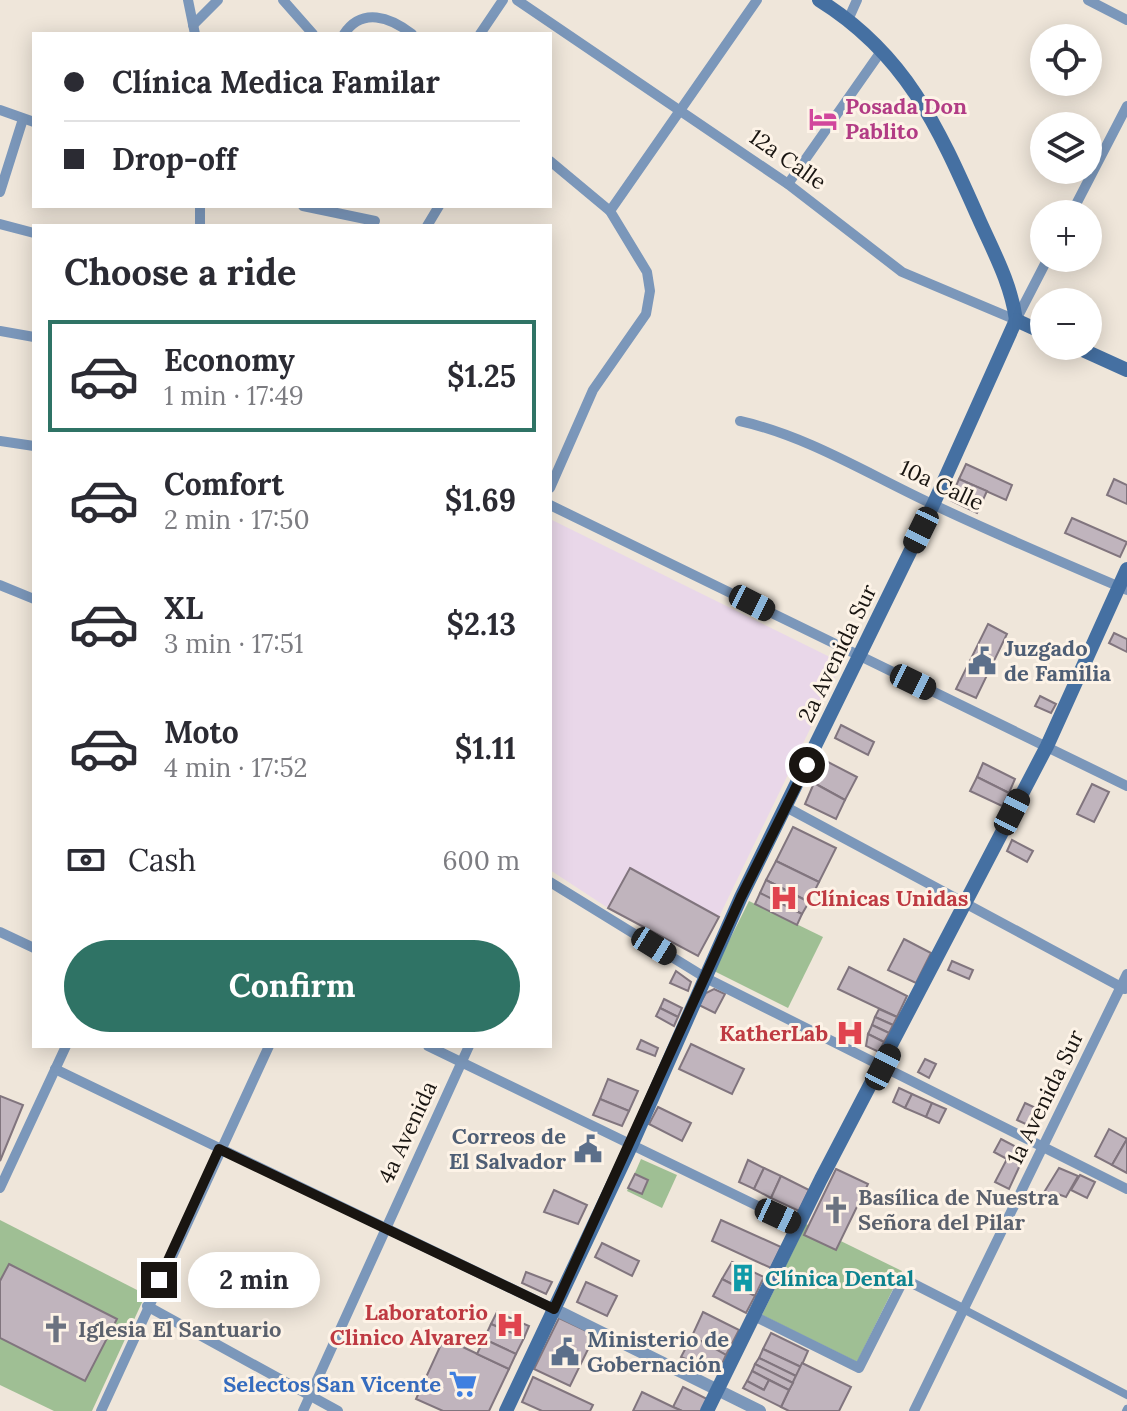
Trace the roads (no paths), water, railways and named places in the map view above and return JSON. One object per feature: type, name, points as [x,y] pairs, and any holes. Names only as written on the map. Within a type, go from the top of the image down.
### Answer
[{"type":"main road","points":[[819,0],[882,50],[912,85],[943,139],[1008,284],[1016,320]]},
{"type":"main road","name":"12a Calle","points":[[1016,320],[1030,326]]},
{"type":"main road","name":"2a Avenida Sur","points":[[506,1411],[786,807],[933,505],[1016,320]]},
{"type":"main road","points":[[1102,359],[1127,370]]},
{"type":"main road","points":[[707,1411],[1047,746],[1123,588],[1127,569]]},
{"type":"street","points":[[188,0],[194,29]]},
{"type":"street","points":[[194,29],[218,0]]},
{"type":"street","points":[[283,0],[311,32]]},
{"type":"street","points":[[481,32],[503,0]]},
{"type":"street","name":"12a Calle","points":[[517,0],[788,184],[902,272],[1016,320]]},
{"type":"street","points":[[610,211],[757,0]]},
{"type":"street","points":[[848,20],[857,0]]},
{"type":"street","points":[[1088,0],[1127,20]]},
{"type":"street","points":[[346,32],[356,19],[365,16],[388,20],[409,32]]},
{"type":"street","points":[[788,184],[882,50]]},
{"type":"street","points":[[1078,200],[1127,106]]},
{"type":"street","points":[[0,110],[28,121],[0,192]]},
{"type":"street","points":[[552,163],[610,211],[647,272],[650,291],[646,314],[610,360],[593,390],[552,483]]},
{"type":"street","points":[[313,208],[375,221]]},
{"type":"street","points":[[0,224],[32,232]]},
{"type":"street","points":[[1016,320],[1041,272]]},
{"type":"street","points":[[0,331],[32,337]]},
{"type":"street","name":"10a Calle","points":[[740,421],[765,427],[826,452],[933,505],[1123,588]]},
{"type":"street","points":[[0,441],[32,446]]},
{"type":"street","points":[[552,506],[1127,786]]},
{"type":"street","points":[[0,585],[32,598]]},
{"type":"street","points":[[786,807],[1124,988]]},
{"type":"street","points":[[552,883],[706,978],[1127,1189]]},
{"type":"street","points":[[0,932],[32,947]]},
{"type":"street","name":"1a Avenida Sur","points":[[914,1411],[1124,988],[1127,974]]},
{"type":"street","points":[[0,1188],[65,1048]]},
{"type":"street","points":[[101,1411],[268,1048]]},
{"type":"street","points":[[432,1048],[799,1226]]},
{"type":"street","name":"4a Avenida","points":[[303,1411],[468,1048]]},
{"type":"street","points":[[55,1069],[760,1411]]},
{"type":"street","points":[[754,1316],[859,1368],[904,1279],[1127,1395]]},
{"type":"street","points":[[147,1306],[338,1411]]},
{"type":"place","name":"Posada Don Pablito","points":[[823,119]]},
{"type":"place","name":"Juzgado de Familia","points":[[982,661]]},
{"type":"place","name":"Clínicas Unidas","points":[[784,898]]},
{"type":"place","name":"KatherLab","points":[[850,1033]]},
{"type":"place","name":"Correos de El Salvador","points":[[588,1149]]},
{"type":"place","name":"Basílica de Nuestra Señora del Pilar","points":[[836,1210]]},
{"type":"place","name":"Clínica Dental","points":[[743,1278]]},
{"type":"place","name":"Laboratorio Clinico Alvarez","points":[[510,1325]]},
{"type":"place","name":"Iglesia El Santuario","points":[[56,1329]]},
{"type":"place","name":"Ministerio de Gobernación","points":[[565,1352]]},
{"type":"place","name":"Selectos San Vicente","points":[[463,1384]]}]
